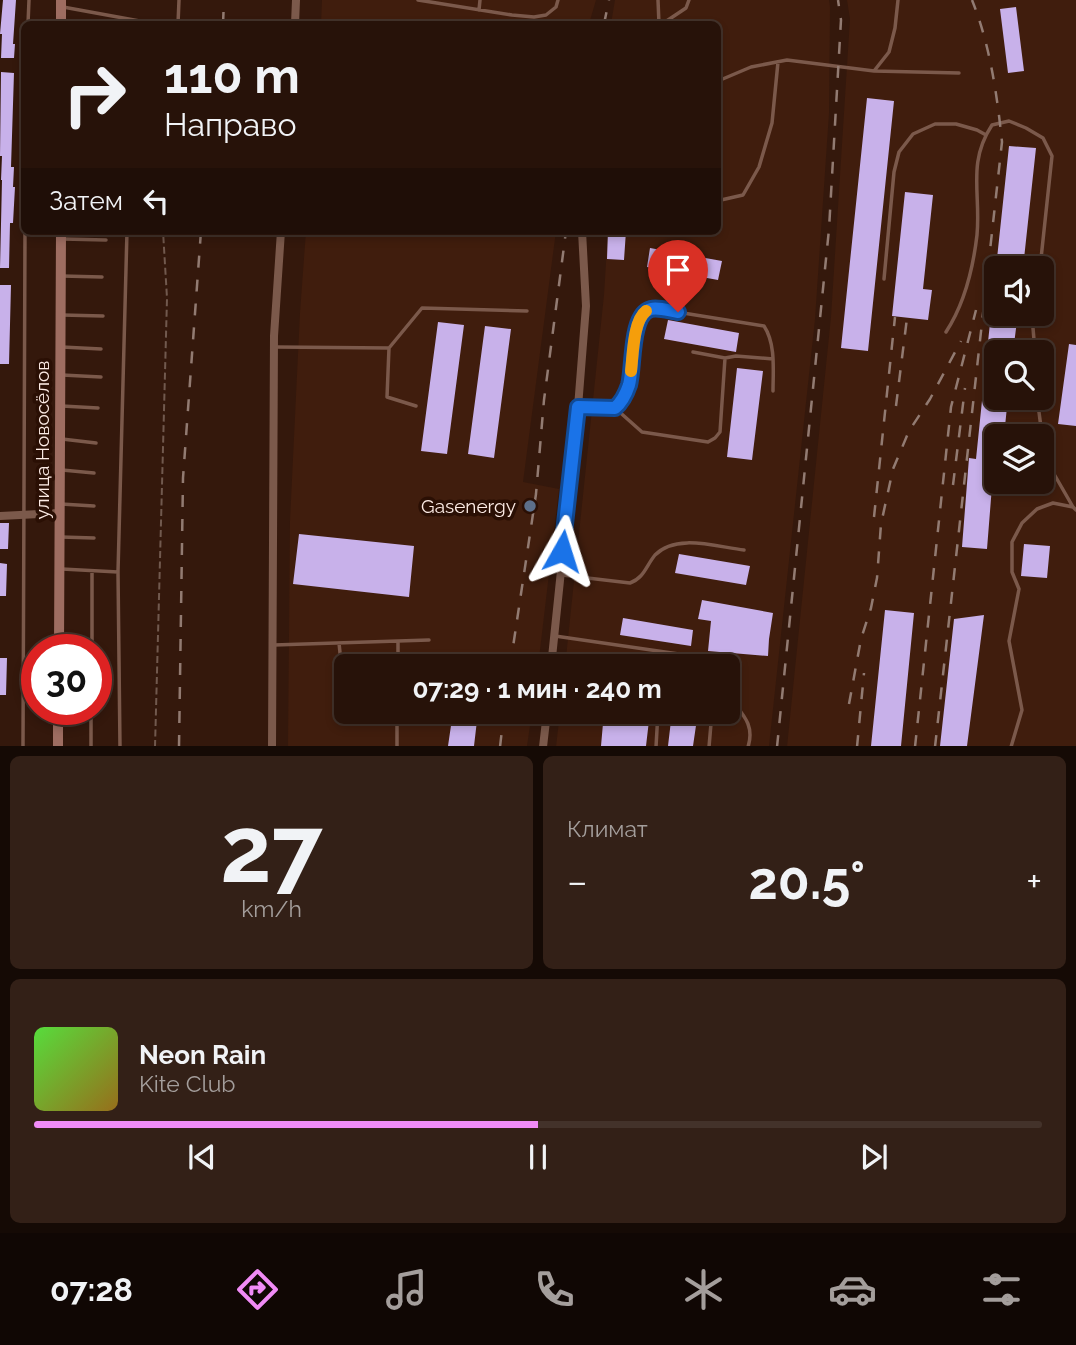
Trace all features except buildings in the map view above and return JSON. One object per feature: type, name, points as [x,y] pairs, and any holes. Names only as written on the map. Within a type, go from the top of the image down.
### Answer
[{"type":"street","points":[[295,21],[296,0]]},
{"type":"street","name":"улица Новосёлов","points":[[59,634],[61,235]]},
{"type":"street","points":[[272,746],[274,347],[281,235]]},
{"type":"street","points":[[552,654],[586,306],[582,235]]},
{"type":"street","points":[[0,516],[25,516],[59,509]]},
{"type":"street","points":[[543,746],[546,724]]},
{"type":"street","points":[[58,725],[58,746]]},
{"type":"lane","points":[[28,21],[29,0]]},
{"type":"lane","points":[[178,21],[180,0]]},
{"type":"lane","points":[[418,0],[534,17],[546,15],[556,7],[558,0]]},
{"type":"lane","points":[[478,10],[480,0]]},
{"type":"lane","points":[[658,0],[660,21]]},
{"type":"lane","points":[[665,21],[686,8],[689,0]]},
{"type":"lane","points":[[874,71],[889,52],[898,0]]},
{"type":"lane","points":[[61,4],[142,21]]},
{"type":"lane","points":[[721,81],[751,67],[788,60],[874,71],[959,73]]},
{"type":"lane","points":[[721,200],[743,195],[759,167],[772,123],[778,62]]},
{"type":"lane","points":[[946,332],[967,289],[977,234],[976,170],[980,149],[992,125],[1009,121],[1026,128],[1043,138],[1052,156],[1041,256]]},
{"type":"lane","points":[[884,279],[894,172],[899,152],[913,134],[936,124],[957,124],[986,135]]},
{"type":"lane","points":[[23,746],[25,235]]},
{"type":"lane","points":[[61,235],[106,240]]},
{"type":"lane","points":[[120,746],[118,572],[127,235]]},
{"type":"lane","points":[[60,275],[102,277]]},
{"type":"lane","points":[[416,406],[387,397],[389,348],[422,308],[527,310]]},
{"type":"lane","points":[[615,408],[622,401],[629,385],[638,323],[642,313],[652,308],[764,326],[768,332],[772,359],[773,391]]},
{"type":"lane","points":[[60,315],[103,316]]},
{"type":"lane","points":[[60,347],[101,349]]},
{"type":"lane","points":[[274,347],[389,348]]},
{"type":"lane","points":[[693,352],[725,358],[736,356],[772,359]]},
{"type":"lane","points":[[578,407],[615,408],[642,432],[708,442],[720,432],[725,358]]},
{"type":"lane","points":[[60,375],[101,377]]},
{"type":"lane","points":[[60,406],[98,408]]},
{"type":"lane","points":[[1039,410],[1050,467],[1075,508]]},
{"type":"lane","points":[[60,439],[96,443]]},
{"type":"lane","points":[[60,470],[94,473]]},
{"type":"lane","points":[[1011,746],[1023,710],[1009,641],[1019,589],[1012,572],[1012,541],[1022,523],[1037,509],[1053,503],[1075,508]]},
{"type":"lane","points":[[59,509],[94,506]]},
{"type":"lane","points":[[59,537],[94,538]]},
{"type":"lane","points":[[560,575],[630,583],[637,580],[655,556],[666,547],[681,542],[744,550]]},
{"type":"lane","points":[[59,568],[118,572]]},
{"type":"lane","points":[[92,634],[93,571]]},
{"type":"lane","points":[[553,636],[678,654]]},
{"type":"lane","points":[[272,645],[429,640]]},
{"type":"lane","points":[[398,641],[398,654]]},
{"type":"lane","points":[[339,643],[340,654]]},
{"type":"lane","points":[[740,711],[751,734],[748,746]]},
{"type":"lane","points":[[397,724],[397,746]]},
{"type":"lane","points":[[656,746],[658,724]]},
{"type":"lane","points":[[709,746],[711,724]]},
{"type":"lane","points":[[91,725],[91,746]]},
{"type":"path","points":[[155,746],[167,298],[163,235]]},
{"type":"shaded area","points":[[322,0],[596,0],[590,21],[321,21]]},
{"type":"shaded area","points":[[615,0],[829,0],[829,113],[815,319],[769,746],[556,746],[559,724],[740,724],[740,654],[566,654],[604,295],[608,235],[721,235],[721,21],[612,21]]},
{"type":"shaded area","points":[[847,0],[1076,0],[1076,746],[787,746],[831,317],[850,19]]},
{"type":"shaded area","points":[[306,235],[555,235],[523,482],[559,489],[540,654],[334,654],[334,724],[530,724],[527,746],[288,746],[290,521]]},
{"type":"railway","points":[[223,21],[224,0]]},
{"type":"railway","points":[[605,21],[609,0]]},
{"type":"railway","points":[[777,746],[829,229],[841,20],[838,0]]},
{"type":"railway","points":[[935,746],[1002,142],[992,70],[984,34],[972,0]]},
{"type":"railway","points":[[179,746],[183,478],[201,235]]},
{"type":"railway","points":[[512,654],[536,494],[544,400],[565,235]]},
{"type":"railway","points":[[915,746],[951,407],[976,310]]},
{"type":"railway","points":[[874,517],[895,317]]},
{"type":"railway","points":[[896,406],[907,318]]},
{"type":"railway","points":[[849,704],[861,639],[877,578],[881,524],[893,469],[909,431],[930,399],[961,341]]},
{"type":"railway","points":[[953,485],[965,388]]},
{"type":"railway","points":[[857,746],[864,673]]},
{"type":"railway","points":[[500,746],[503,724]]},
{"type":"slow traffic","points":[[631,371],[638,323],[642,313],[646,311]]},
{"type":"place","name":"Gasenergy","points":[[530,506]]},
{"type":"route","points":[[562,551],[578,407],[615,408],[622,401],[629,385],[638,323],[642,313],[652,308],[678,312]]}]
